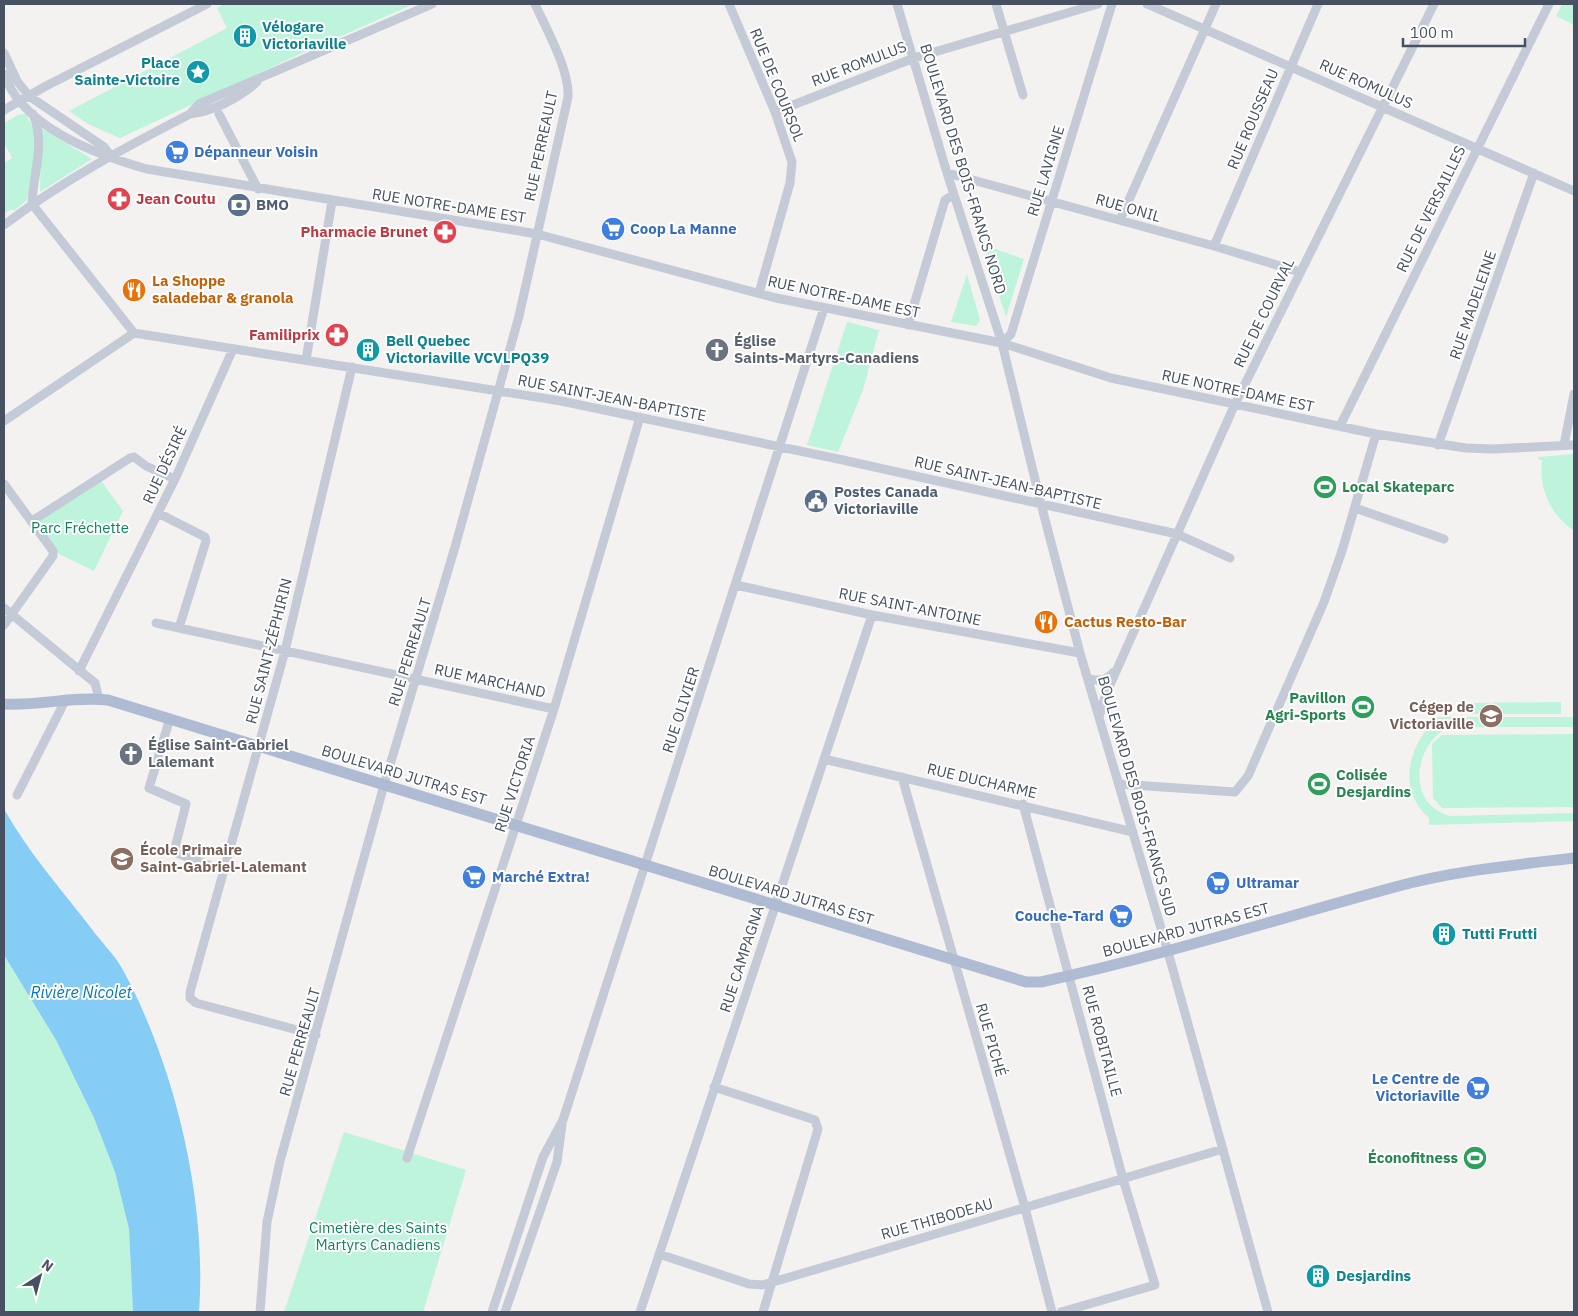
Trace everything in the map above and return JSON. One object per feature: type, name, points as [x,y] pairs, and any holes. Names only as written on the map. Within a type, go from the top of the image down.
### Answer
[{"type":"main road","name":"BOULEVARD JUTRAS EST","points":[[4,704],[19,705],[66,699],[99,699],[170,718],[955,962],[1026,982],[1041,982],[1168,952],[1394,887],[1514,865],[1574,858]]},
{"type":"street","points":[[4,110],[207,4]]},
{"type":"street","points":[[4,225],[32,204],[110,155],[190,114],[199,104],[241,85],[259,80],[432,4]]},
{"type":"street","name":"RUE PERREAULT","points":[[260,1312],[264,1250],[280,1161],[384,785],[417,679],[519,316],[569,91],[561,66],[535,4]]},
{"type":"street","name":"RUE DE COURSOL","points":[[729,4],[775,112],[792,162],[790,183],[760,293]]},
{"type":"street","name":"BOULEVARD DES BOIS-FRANCS NORD","points":[[898,4],[953,195],[1002,342]]},
{"type":"street","points":[[996,4],[1023,95]]},
{"type":"street","name":"RUE LAVIGNE","points":[[1002,342],[1010,334],[1112,4]]},
{"type":"street","name":"RUE ROMULUS","points":[[1147,4],[1574,191]]},
{"type":"street","points":[[1120,220],[1216,4]]},
{"type":"street","name":"RUE ROUSSEAU","points":[[1214,246],[1318,4]]},
{"type":"street","name":"RUE DE COURVAL","points":[[1099,717],[1118,668],[1235,404],[1434,4]]},
{"type":"street","name":"RUE DE VERSAILLES","points":[[1340,426],[1476,148],[1549,4]]},
{"type":"street","name":"RUE ROMULUS","points":[[775,112],[914,58],[1092,5]]},
{"type":"street","points":[[4,53],[17,81],[28,96],[104,147],[110,155]]},
{"type":"street","name":"RUE NOTRE-DAME EST","points":[[4,74],[11,91],[20,102],[33,114],[77,144],[96,153],[110,155],[147,169],[537,234],[824,308],[1002,342],[1111,378],[1376,434],[1438,445],[1493,449],[1574,445]]},
{"type":"street","points":[[4,421],[134,333],[32,204],[40,144],[38,124],[33,114]]},
{"type":"street","points":[[220,114],[258,189]]},
{"type":"street","name":"RUE ONIL","points":[[947,173],[1214,246],[1300,272]]},
{"type":"street","name":"RUE MADELEINE","points":[[1438,445],[1534,173]]},
{"type":"street","points":[[908,325],[945,200],[953,195]]},
{"type":"street","points":[[306,360],[332,201]]},
{"type":"street","name":"RUE OLIVIER","points":[[506,1312],[557,1162],[563,1120],[824,308]]},
{"type":"street","name":"RUE SAINT-JEAN-BAPTISTE","points":[[134,333],[499,390],[640,417],[1177,534],[1230,558]]},
{"type":"street","name":"BOULEVARD DES BOIS-FRANCS SUD","points":[[1002,342],[1041,504],[1080,653],[1168,952],[1268,1312]]},
{"type":"street","name":"RUE DÉSIRÉ","points":[[79,671],[175,479],[233,349]]},
{"type":"street","name":"RUE SAINT-ZÉPHIRIN","points":[[316,1035],[196,1003],[190,998],[190,992],[285,651],[352,367]]},
{"type":"street","points":[[1564,446],[1574,394]]},
{"type":"street","name":"RUE VICTORIA","points":[[406,1158],[554,709],[640,417]]},
{"type":"street","points":[[1119,784],[1235,792],[1248,776],[1309,640],[1342,551],[1376,434]]},
{"type":"street","points":[[32,521],[130,458],[134,457],[146,466],[175,479]]},
{"type":"street","points":[[4,484],[53,551],[53,556],[7,611],[4,625]]},
{"type":"street","points":[[1355,508],[1444,539]]},
{"type":"street","points":[[158,513],[201,534],[206,541],[179,628]]},
{"type":"street","name":"RUE SAINT-ANTOINE","points":[[736,585],[872,615],[1080,653]]},
{"type":"street","points":[[7,611],[95,683],[99,699]]},
{"type":"street","name":"RUE CAMPAGNA","points":[[640,1312],[872,615]]},
{"type":"street","name":"RUE MARCHAND","points":[[156,623],[554,709]]},
{"type":"street","points":[[1088,679],[1101,682],[1108,679],[1118,668]]},
{"type":"street","points":[[17,795],[66,699]]},
{"type":"street","points":[[170,718],[148,785],[151,790],[186,804],[187,809],[173,850],[178,856],[224,871]]},
{"type":"street","name":"RUE DUCHARME","points":[[824,759],[1023,804],[1133,832]]},
{"type":"street","name":"RUE PICHÉ","points":[[902,777],[1025,1208],[1052,1312]]},
{"type":"street","name":"RUE ROBITAILLE","points":[[1023,804],[1123,1179],[1155,1285],[1061,1312]]},
{"type":"street","points":[[714,1087],[815,1120],[817,1124],[818,1129],[774,1281],[763,1312]]},
{"type":"street","name":"RUE OLIVIER","points":[[492,1312],[543,1157],[563,1120]]},
{"type":"street","name":"RUE THIBODEAU","points":[[659,1254],[749,1284],[762,1285],[1223,1149]]},
{"type":"green space","points":[[224,4],[414,4],[300,54],[120,138],[90,125],[69,111],[227,28],[217,8]]},
{"type":"green space","points":[[1562,4],[1574,4],[1574,25],[1556,16]]},
{"type":"green space","points":[[26,114],[35,132],[36,148],[27,200],[15,210],[10,210],[4,214],[4,163],[12,158],[4,143],[4,123],[18,115]]},
{"type":"green space","points":[[41,128],[92,159],[40,192]]},
{"type":"green space","points":[[983,245],[1024,259],[1006,317]]},
{"type":"green space","points":[[967,274],[980,320],[976,326],[951,322]]},
{"type":"green space","points":[[847,322],[879,330],[863,390],[838,452],[807,445]]},
{"type":"green space","points":[[1574,454],[1574,531],[1558,517],[1548,500],[1542,481],[1542,460],[1538,460],[1539,457]]},
{"type":"green space","name":"Parc Fréchette","points":[[99,478],[123,511],[94,571],[53,551],[32,521]]},
{"type":"green space","points":[[1561,702],[1561,714],[1467,714],[1467,703]]},
{"type":"green space","points":[[1434,717],[1574,717],[1574,727],[1448,727],[1436,736],[1427,747],[1419,774],[1421,788],[1426,800],[1436,810],[1450,816],[1574,813],[1574,821],[1429,825],[1429,818],[1419,807],[1413,795],[1410,769],[1412,756],[1417,744],[1434,722]]},
{"type":"green space","points":[[1574,734],[1574,807],[1442,808],[1433,798],[1432,744],[1442,735]]},
{"type":"green space","points":[[4,955],[56,1040],[94,1118],[115,1172],[129,1229],[133,1312],[4,1312]]},
{"type":"green space","name":"Cimetière des Saints Martyrs Canadiens","points":[[344,1132],[466,1170],[423,1312],[284,1312]]},
{"type":"water","name":"Rivière Nicolet","points":[[4,809],[34,855],[120,964],[142,1008],[158,1049],[184,1136],[192,1181],[198,1226],[199,1312],[133,1312],[129,1229],[115,1172],[94,1118],[56,1040],[4,955]]},
{"type":"place","name":"Vélogare Victoriaville","points":[[245,36]]},
{"type":"place","name":"Place Sainte-Victoire","points":[[198,72]]},
{"type":"place","name":"Dépanneur Voisin","points":[[177,152]]},
{"type":"place","name":"Jean Coutu","points":[[119,199]]},
{"type":"place","name":"BMO","points":[[239,205]]},
{"type":"place","name":"Coop La Manne","points":[[613,229]]},
{"type":"place","name":"Pharmacie Brunet","points":[[445,232]]},
{"type":"place","name":"La Shoppe saladebar & granola","points":[[134,290]]},
{"type":"place","name":"Familiprix","points":[[337,335]]},
{"type":"place","name":"Bell Quebec Victoriaville VCVLPQ39","points":[[368,350]]},
{"type":"place","name":"Église Saints-Martyrs-Canadiens","points":[[717,350]]},
{"type":"place","name":"Local Skateparc","points":[[1325,487]]},
{"type":"place","name":"Postes Canada Victoriaville","points":[[816,501]]},
{"type":"place","name":"Cactus Resto-Bar","points":[[1046,622]]},
{"type":"place","name":"Pavillon Agri-Sports","points":[[1363,707]]},
{"type":"place","name":"Cégep de Victoriaville","points":[[1491,716]]},
{"type":"place","name":"Église Saint-Gabriel Lalemant","points":[[131,754]]},
{"type":"place","name":"Colisée Desjardins","points":[[1319,784]]},
{"type":"place","name":"École Primaire Saint-Gabriel-Lalemant","points":[[122,859]]},
{"type":"place","name":"Marché Extra!","points":[[474,877]]},
{"type":"place","name":"Ultramar","points":[[1218,883]]},
{"type":"place","name":"Couche-Tard","points":[[1121,916]]},
{"type":"place","name":"Tutti Frutti","points":[[1444,934]]},
{"type":"place","name":"Le Centre de Victoriaville","points":[[1478,1088]]},
{"type":"place","name":"Éconofitness","points":[[1475,1158]]},
{"type":"place","name":"Desjardins","points":[[1318,1276]]}]
